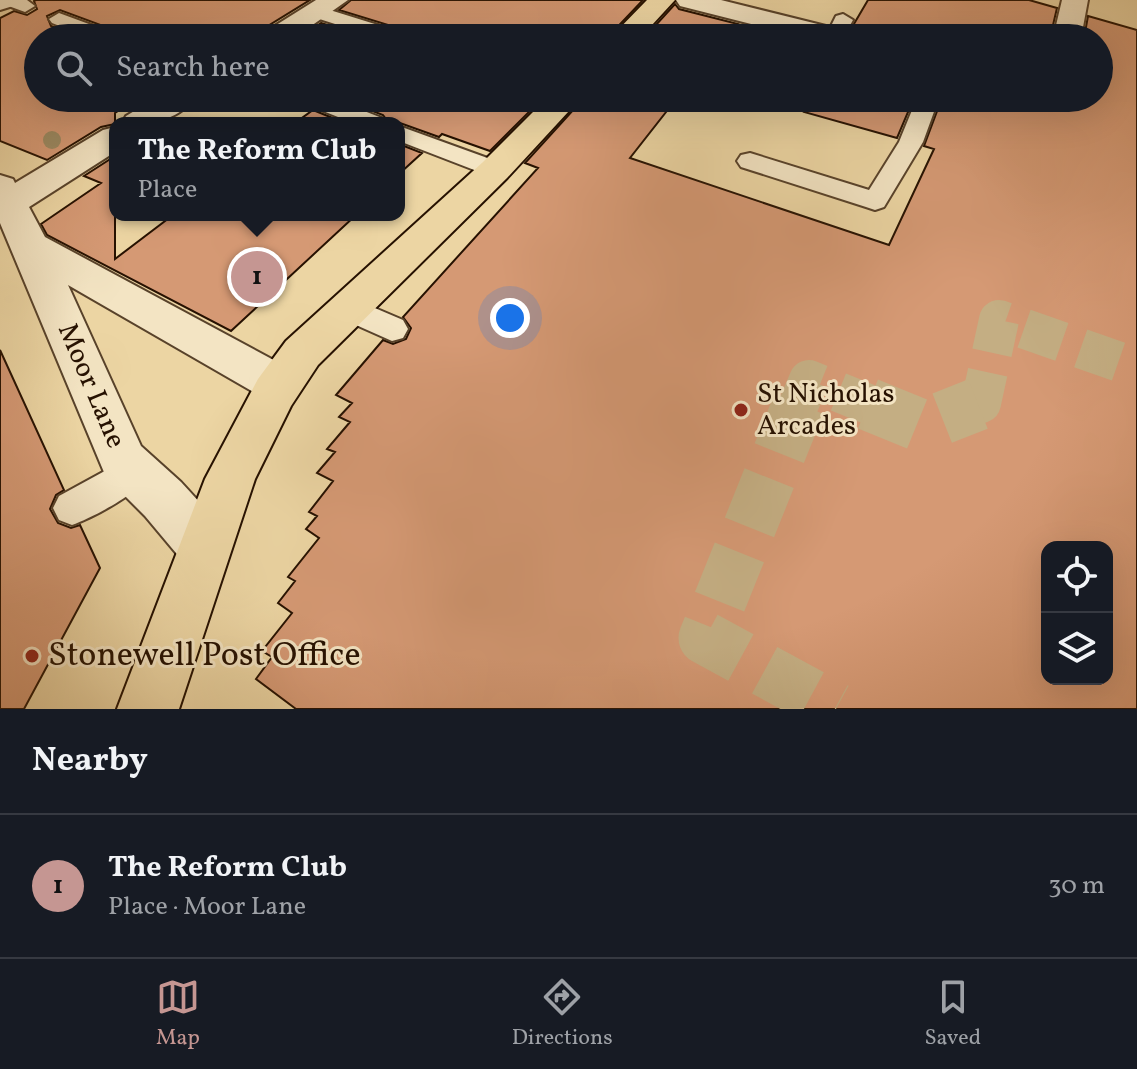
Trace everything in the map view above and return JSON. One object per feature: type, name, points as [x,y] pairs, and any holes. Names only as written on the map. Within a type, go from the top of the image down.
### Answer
[{"type":"main road","points":[[638,24],[662,0]]},
{"type":"main road","points":[[148,709],[240,457],[278,384],[302,353],[495,170],[551,112]]},
{"type":"street","points":[[689,0],[845,20]]},
{"type":"street","points":[[1070,24],[1075,0]]},
{"type":"street","points":[[297,24],[326,6]]},
{"type":"street","points":[[3,194],[109,140]]},
{"type":"street","name":"Moor Lane","points":[[3,194],[31,246],[123,461],[205,547]]},
{"type":"street","name":"Moor Lane","points":[[31,246],[278,384]]},
{"type":"lane","points":[[326,6],[368,24]]},
{"type":"lane","points":[[59,19],[72,24]]},
{"type":"lane","points":[[750,161],[875,201],[911,142],[923,112]]},
{"type":"lane","points":[[405,135],[495,170]]},
{"type":"lane","points":[[349,309],[392,329]]},
{"type":"lane","points":[[72,508],[134,471]]},
{"type":"building","points":[[310,0],[271,24],[98,24],[60,10],[47,16],[50,24],[24,24],[24,112],[117,112],[115,117],[109,117],[109,125],[101,127],[47,160],[0,141],[0,18],[14,11],[27,15],[37,9],[34,1]]},
{"type":"building","points":[[351,0],[643,0],[620,24],[385,24],[339,10]]},
{"type":"building","points":[[868,0],[1029,0],[1057,8],[1053,24],[854,24]]},
{"type":"building","points":[[675,4],[679,9],[738,24],[657,24]]},
{"type":"building","name":"St Nicholas Arcades","points":[[1088,16],[1137,30],[1137,709],[296,709],[256,679],[272,657],[262,651],[292,613],[278,603],[295,581],[288,577],[319,538],[306,529],[317,516],[309,512],[333,481],[317,473],[335,452],[327,449],[350,422],[339,417],[352,403],[336,395],[383,340],[393,344],[406,339],[411,328],[403,317],[538,168],[525,163],[571,112],[666,112],[630,158],[889,245],[934,149],[924,146],[937,112],[1113,112],[1113,24],[1087,24]]},
{"type":"building","points":[[310,112],[318,112],[330,117],[303,117]]},
{"type":"building","points":[[375,112],[529,112],[490,151],[405,125],[405,117]]},
{"type":"building","points":[[804,112],[908,112],[897,138]]},
{"type":"building","points":[[405,146],[422,153],[405,169]]},
{"type":"building","points":[[109,160],[109,221],[115,221],[115,259],[165,221],[350,221],[231,331],[47,235],[41,224],[101,183],[84,176]]},
{"type":"building","points":[[0,350],[64,490],[56,495],[50,509],[58,523],[71,528],[80,525],[100,568],[24,709],[0,709]]},
{"type":"tunnel","points":[[973,406],[981,403],[999,320],[1137,368]]},
{"type":"tunnel","points":[[798,406],[809,380],[873,406]]},
{"type":"tunnel","points":[[799,404],[705,638],[836,709]]},
{"type":"tunnel","points":[[868,404],[922,426],[978,404]]},
{"type":"place","name":"The Reform Club","points":[[257,277]]},
{"type":"place","name":"St Nicholas Arcades","points":[[741,410]]},
{"type":"place","name":"Stonewell Post Office","points":[[32,656]]}]
